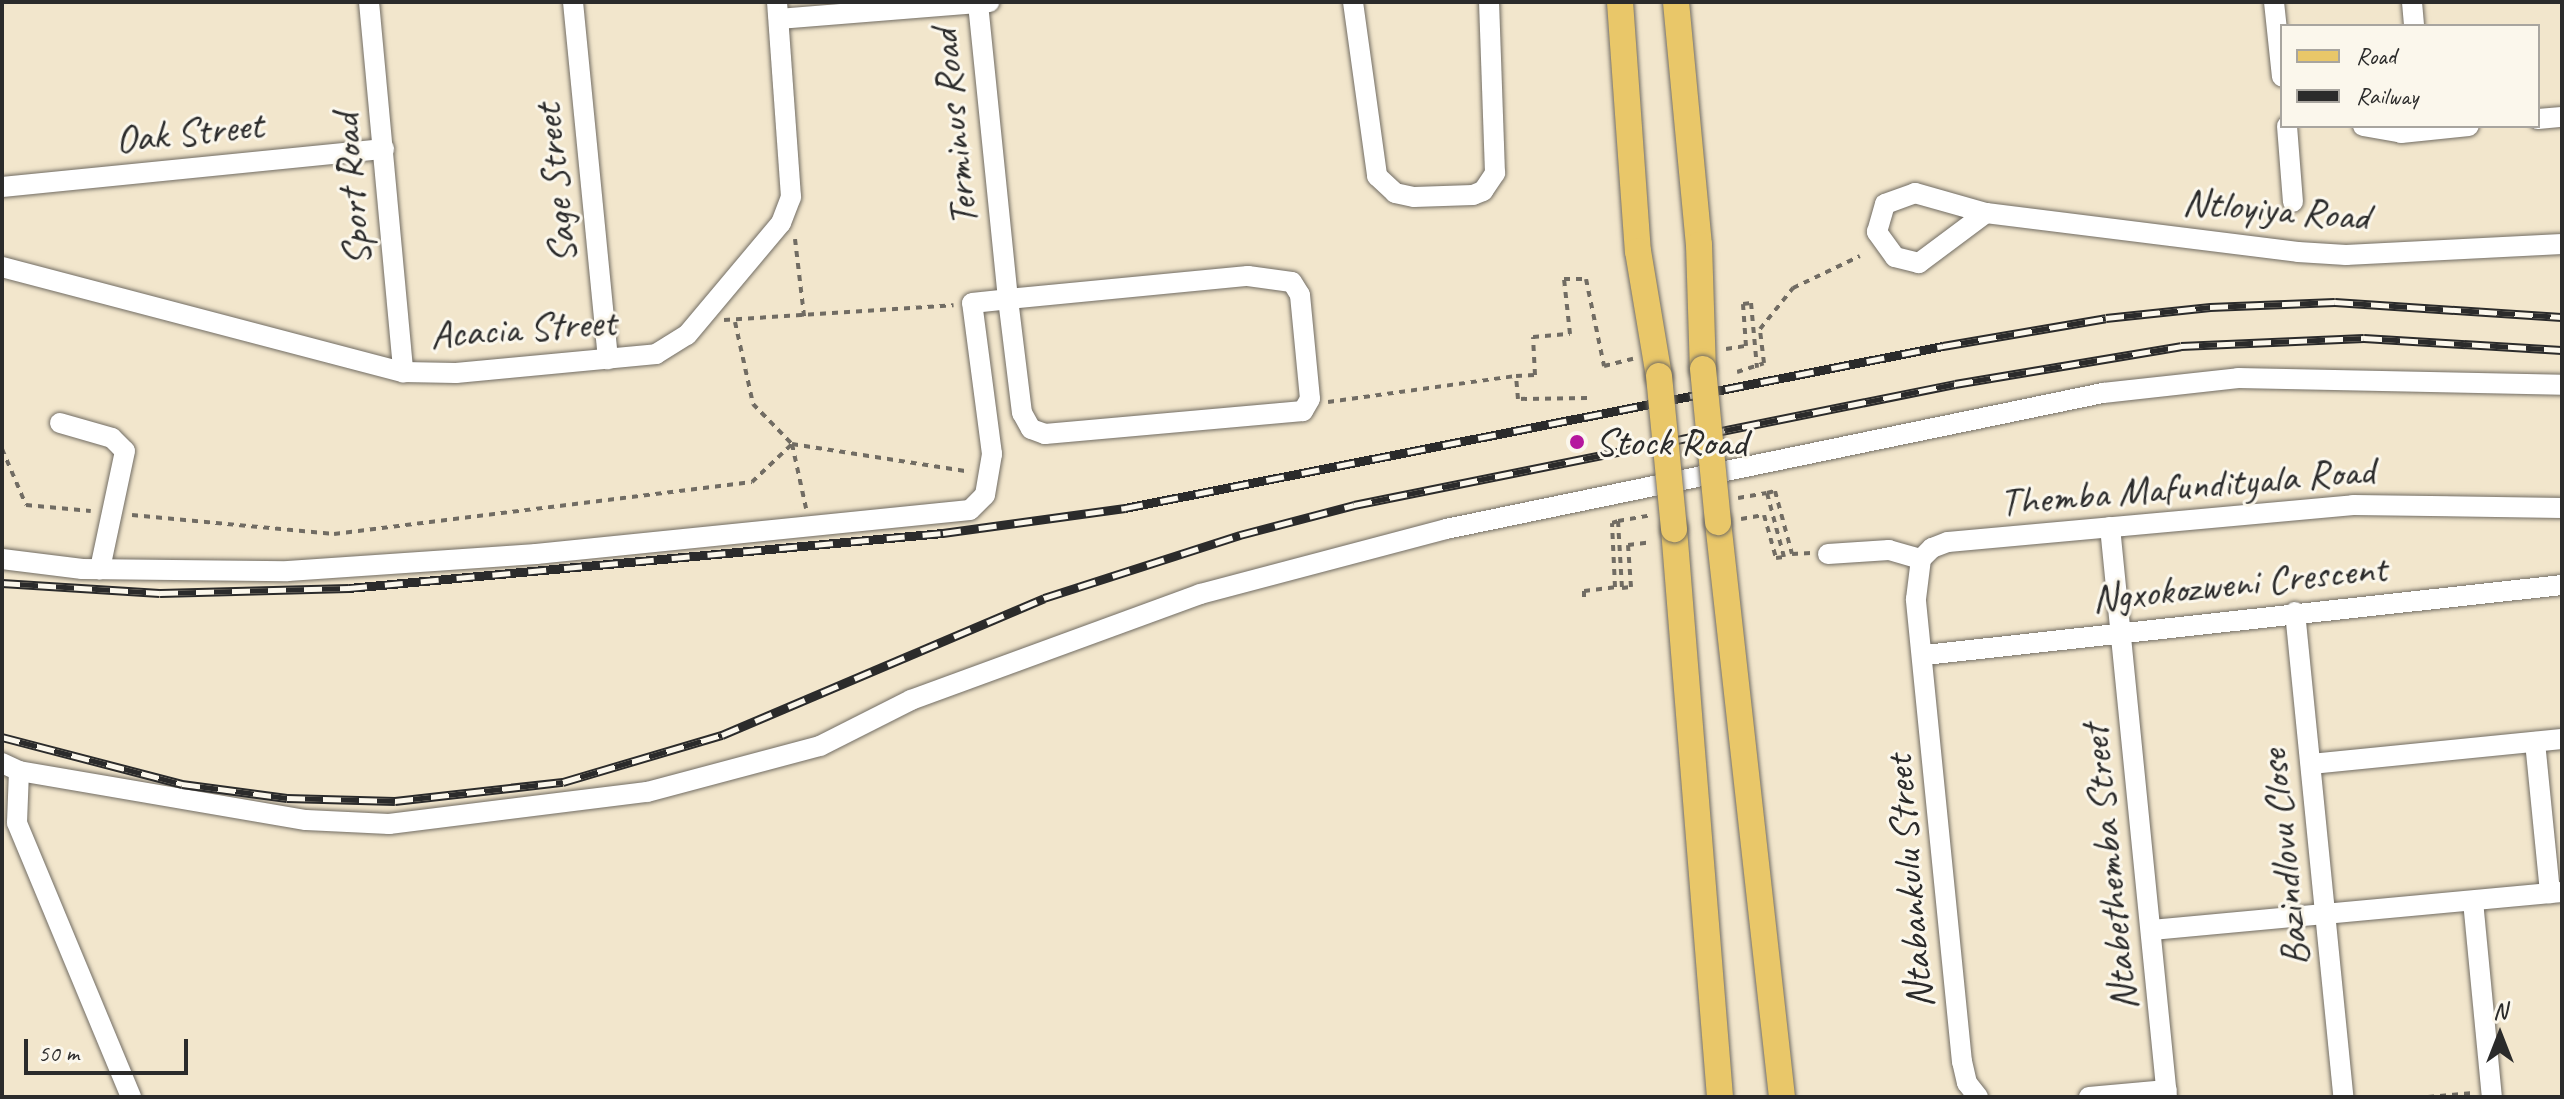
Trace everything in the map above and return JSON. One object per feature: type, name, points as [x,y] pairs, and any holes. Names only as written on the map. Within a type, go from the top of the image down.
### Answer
[{"type":"main road","points":[[1620,2],[1638,251],[1659,376],[1663,536],[1720,1097]]},
{"type":"main road","points":[[1676,2],[1699,245],[1703,369],[1730,520],[1782,1097]]},
{"type":"street","name":"Sport Road","points":[[369,2],[403,372]]},
{"type":"street","name":"Sage Street","points":[[573,2],[608,359]]},
{"type":"street","points":[[791,197],[778,11],[982,2]]},
{"type":"street","name":"Terminus Road","points":[[982,2],[1008,299]]},
{"type":"street","points":[[1353,2],[1377,176],[1395,193],[1414,197],[1473,195],[1483,191],[1495,173],[1489,2]]},
{"type":"street","points":[[2274,2],[2280,58]]},
{"type":"street","points":[[2412,2],[2414,24]]},
{"type":"street","points":[[2540,119],[2562,117]]},
{"type":"street","points":[[2287,128],[2293,202]]},
{"type":"street","points":[[2374,128],[2401,133],[2450,128]]},
{"type":"street","name":"Oak Street","points":[[2,187],[384,149]]},
{"type":"street","name":"Ntloyiya Road","points":[[1986,213],[1919,263],[1895,257],[1877,232],[1885,204],[1903,193],[1986,213],[2346,255],[2562,244]]},
{"type":"street","name":"Acacia Street","points":[[2,267],[403,372],[456,373],[656,354],[687,335],[781,223],[791,197]]},
{"type":"street","points":[[2,559],[100,569],[288,571],[536,554],[970,510],[982,501],[992,454],[972,303],[1008,299],[1248,276],[1292,282],[1300,295],[1310,403],[1303,411],[1038,433],[1022,413],[1008,299]]},
{"type":"street","points":[[131,1097],[17,823],[11,767],[306,820],[389,824],[647,792],[820,746],[911,700],[1200,594],[1446,529],[2103,393],[2238,378],[2562,385]]},
{"type":"street","points":[[60,423],[112,438],[123,447],[100,569]]},
{"type":"street","name":"Themba Mafundityala Road","points":[[1921,559],[1948,542],[2353,505],[2562,508]]},
{"type":"street","name":"Ntabethemba Street","points":[[2110,527],[2167,1093]]},
{"type":"street","points":[[1828,554],[1889,550],[1921,559],[1916,599],[1925,655]]},
{"type":"street","name":"Ngxokozweni Crescent","points":[[1925,655],[2121,631],[2562,585]]},
{"type":"street","name":"Bazindlovu Close","points":[[2295,612],[2343,1097]]},
{"type":"street","name":"Ntabankulu Street","points":[[1925,655],[1962,1062],[1967,1083],[1978,1097]]},
{"type":"street","points":[[2311,764],[2562,739]]},
{"type":"street","points":[[2151,930],[2556,893],[2535,742]]},
{"type":"street","points":[[2473,901],[2492,1094]]},
{"type":"street","points":[[2089,1097],[2167,1093]]},
{"type":"path","points":[[791,197],[804,316]]},
{"type":"path","points":[[1737,372],[1757,369],[1764,363],[1760,329],[1775,306],[1793,288],[1860,256]]},
{"type":"path","points":[[1323,402],[1535,375],[1533,337],[1570,334],[1564,279],[1586,279],[1604,366],[1636,359]]},
{"type":"path","points":[[809,526],[792,444],[753,404],[735,322],[972,303]]},
{"type":"path","points":[[1724,349],[1746,346],[1743,304],[1751,303],[1757,369]]},
{"type":"path","points":[[1516,376],[1518,399],[1587,398]]},
{"type":"path","points":[[792,444],[970,472],[987,486]]},
{"type":"path","points":[[2,449],[26,505],[334,534],[752,482],[792,444]]},
{"type":"path","points":[[1752,495],[1775,491],[1792,554],[1804,552]]},
{"type":"path","points":[[1730,520],[1764,515],[1776,558],[1784,557],[1767,493]]},
{"type":"path","points":[[1584,597],[1584,591],[1615,587],[1612,523],[1618,521],[1622,588],[1631,587],[1628,545],[1663,536]]},
{"type":"path","points":[[2428,1097],[2492,1094]]},
{"type":"railway","points":[[2,583],[160,593],[349,588],[943,533],[1125,508],[1943,346],[2106,318],[2210,307],[2335,302],[2562,317]]},
{"type":"railway","points":[[2,737],[182,784],[287,798],[395,801],[563,782],[722,735],[1044,598],[1240,535],[1354,505],[1955,384],[2181,346],[2364,338],[2562,350]]},
{"type":"place","name":"Stock Road","points":[[1577,442]]}]
